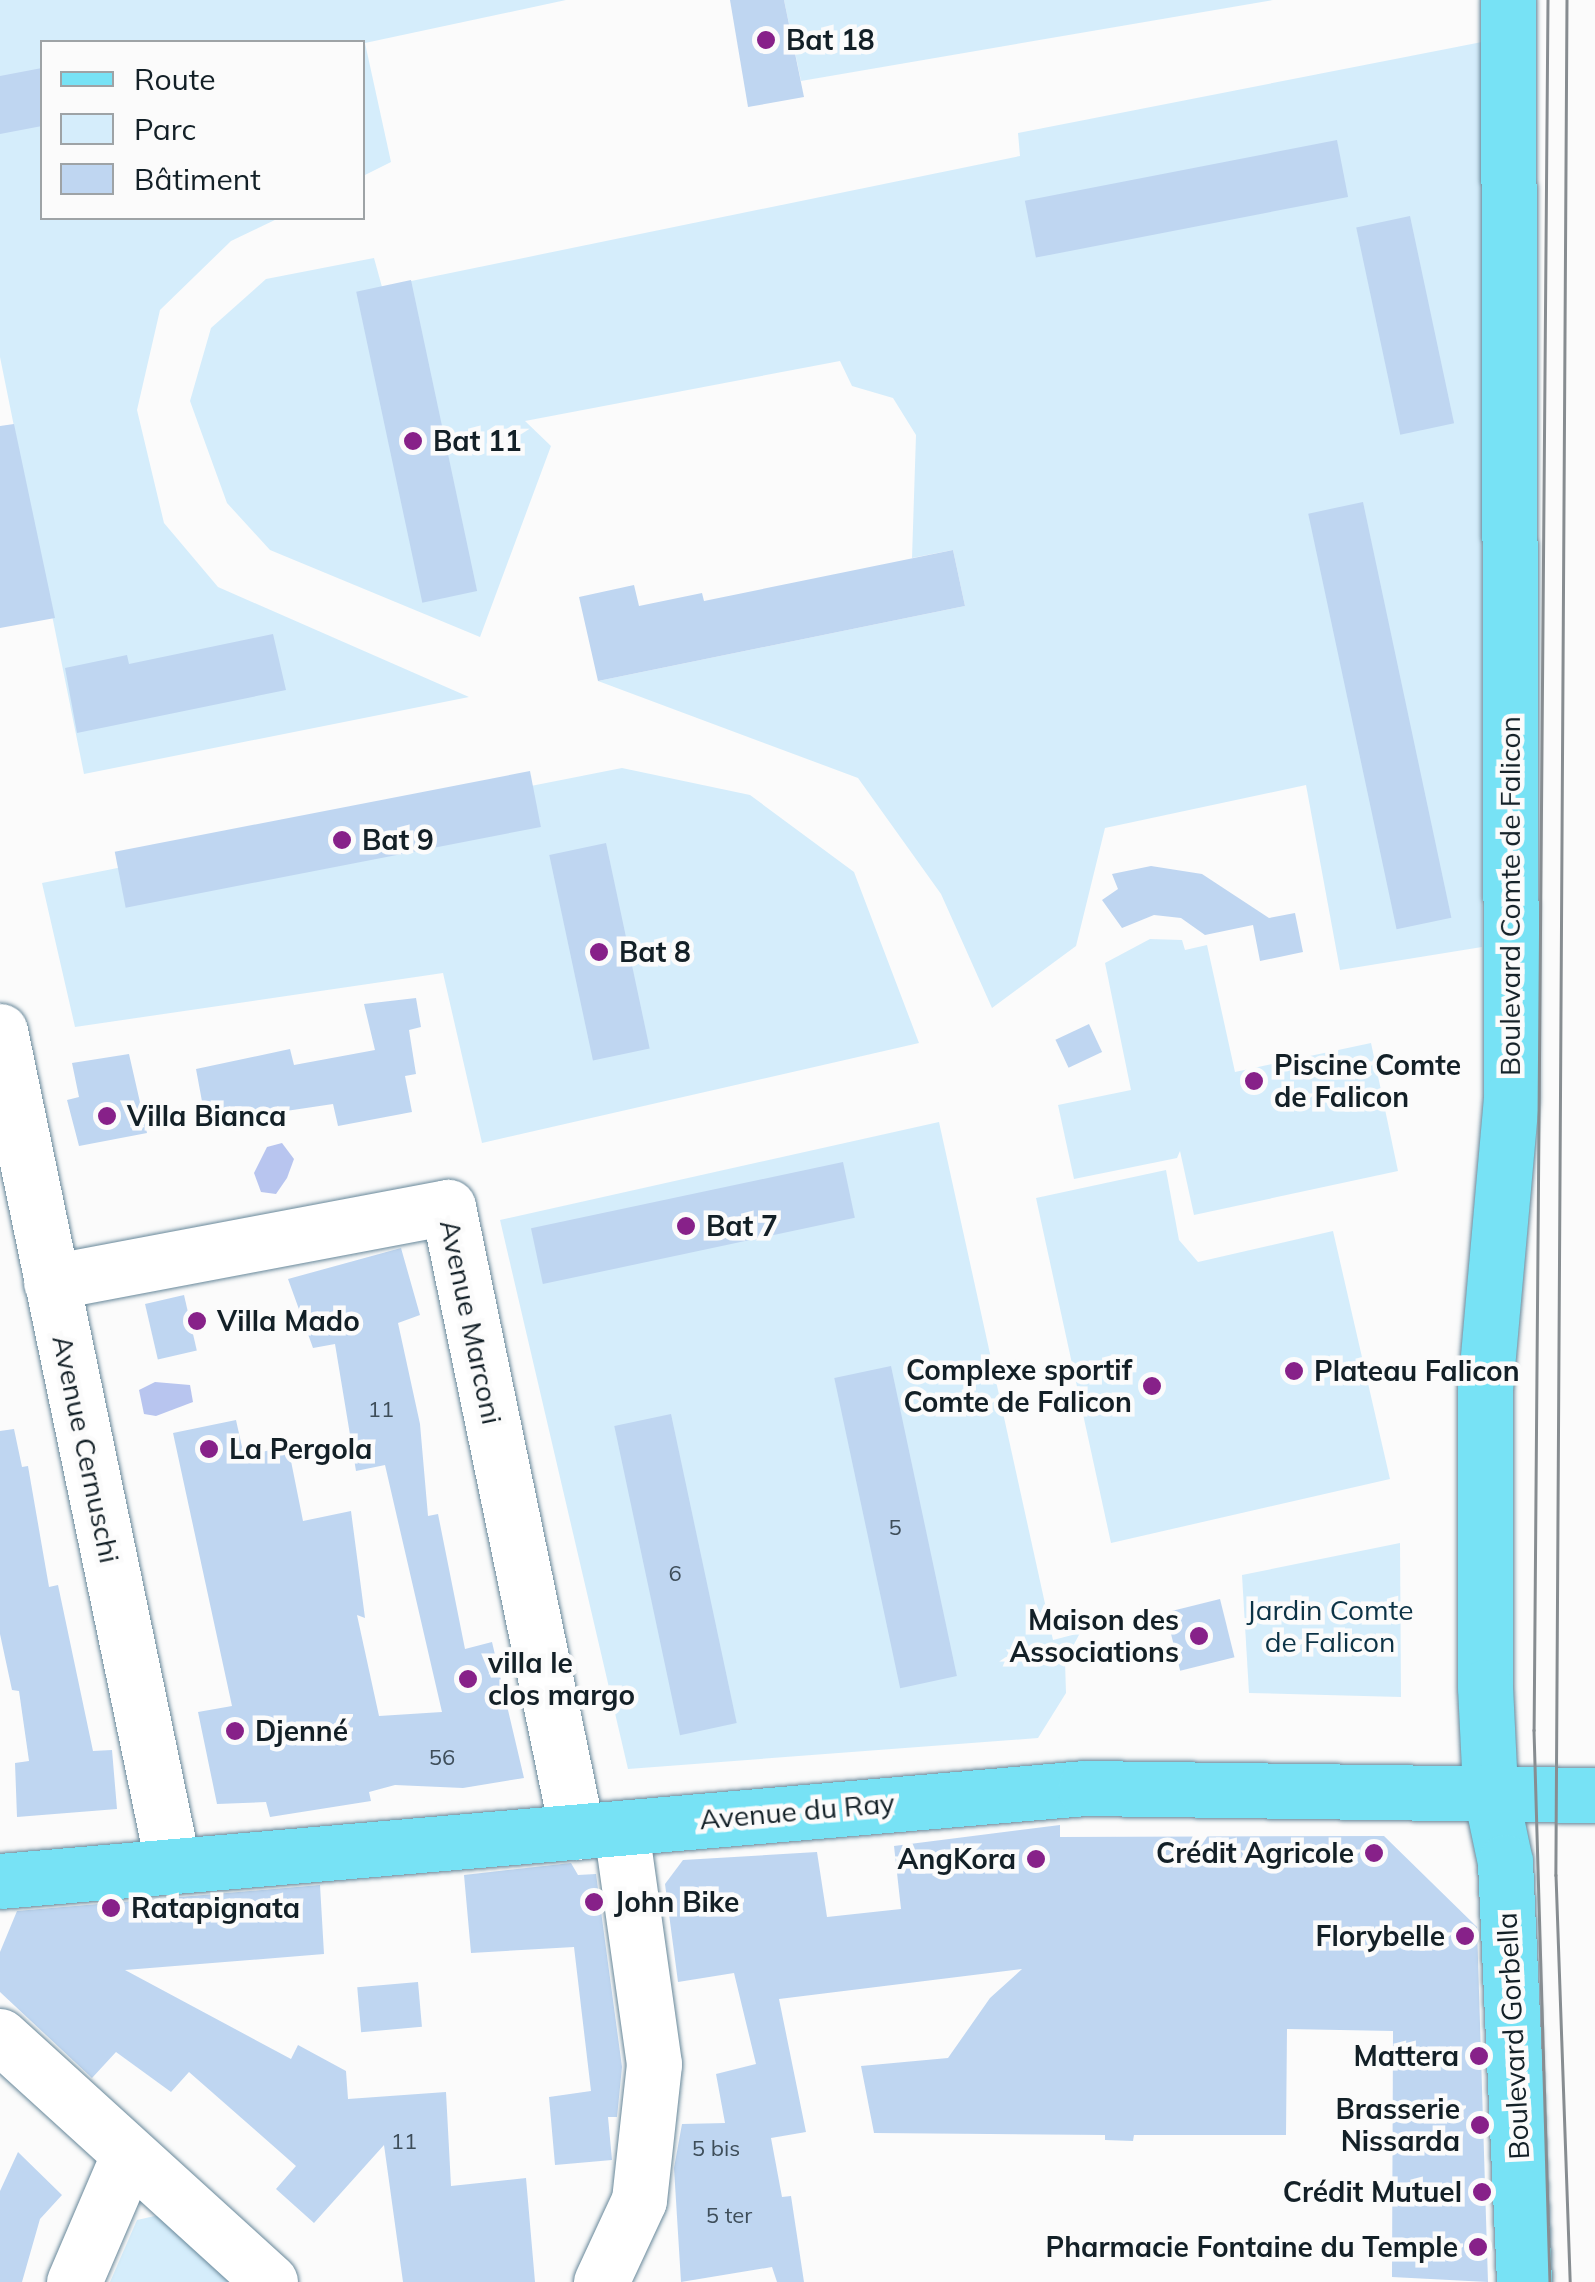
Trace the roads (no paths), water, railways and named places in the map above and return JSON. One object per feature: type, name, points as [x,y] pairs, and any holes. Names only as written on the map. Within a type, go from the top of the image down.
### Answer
[{"type":"main road","name":"Boulevard Comte de Falicon","points":[[1490,1791],[1485,1389],[1511,1098],[1508,0]]},
{"type":"main road","name":"Avenue du Ray","points":[[0,1881],[1085,1788],[1595,1794]]},
{"type":"main road","name":"Boulevard Gorbella","points":[[1490,1791],[1505,1862],[1524,2282]]},
{"type":"street","name":"Avenue Cernuschi","points":[[0,1030],[173,1866]]},
{"type":"street","name":"Avenue Marconi","points":[[51,1282],[448,1207],[599,1830]]},
{"type":"street","points":[[599,1830],[654,2064],[639,2200],[601,2282]]},
{"type":"street","points":[[0,2036],[270,2282]]},
{"type":"street","points":[[74,2282],[128,2156]]},
{"type":"water","points":[[282,1143],[294,1159],[287,1178],[276,1194],[261,1192],[254,1173],[267,1147]]},
{"type":"water","points":[[155,1382],[190,1385],[193,1402],[156,1416],[144,1414],[139,1390]]},
{"type":"tram line","points":[[1548,0],[1534,1730],[1550,2282]]},
{"type":"tram line","points":[[1567,0],[1556,1875],[1570,2282]]},
{"type":"place","name":"Bat 18","points":[[766,40]]},
{"type":"place","name":"Bat 11","points":[[413,441]]},
{"type":"place","name":"Bat 9","points":[[342,840]]},
{"type":"place","name":"Bat 8","points":[[599,952]]},
{"type":"place","name":"Piscine Comte de Falicon","points":[[1254,1081]]},
{"type":"place","name":"Villa Bianca","points":[[107,1116]]},
{"type":"place","name":"Bat 7","points":[[686,1226]]},
{"type":"place","name":"Villa Mado","points":[[197,1321]]},
{"type":"place","name":"Plateau Falicon","points":[[1294,1371]]},
{"type":"place","name":"Complexe sportif Comte de Falicon","points":[[1152,1386]]},
{"type":"place","name":"La Pergola","points":[[209,1449]]},
{"type":"place","name":"Maison des Associations","points":[[1199,1636]]},
{"type":"place","name":"villa le clos margo","points":[[468,1679]]},
{"type":"place","name":"Djenné","points":[[235,1731]]},
{"type":"place","name":"Crédit Agricole","points":[[1374,1853]]},
{"type":"place","name":"AngKora","points":[[1036,1859]]},
{"type":"place","name":"John Bike","points":[[594,1902]]},
{"type":"place","name":"Ratapignata","points":[[111,1908]]},
{"type":"place","name":"Florybelle","points":[[1465,1936]]},
{"type":"place","name":"Mattera","points":[[1479,2056]]},
{"type":"place","name":"Brasserie Nissarda","points":[[1480,2125]]},
{"type":"place","name":"Crédit Mutuel","points":[[1482,2192]]},
{"type":"place","name":"Pharmacie Fontaine du Temple","points":[[1478,2247]]},
{"type":"park label","name":"Jardin Comte de Falicon","points":[[1330,1626]]}]
